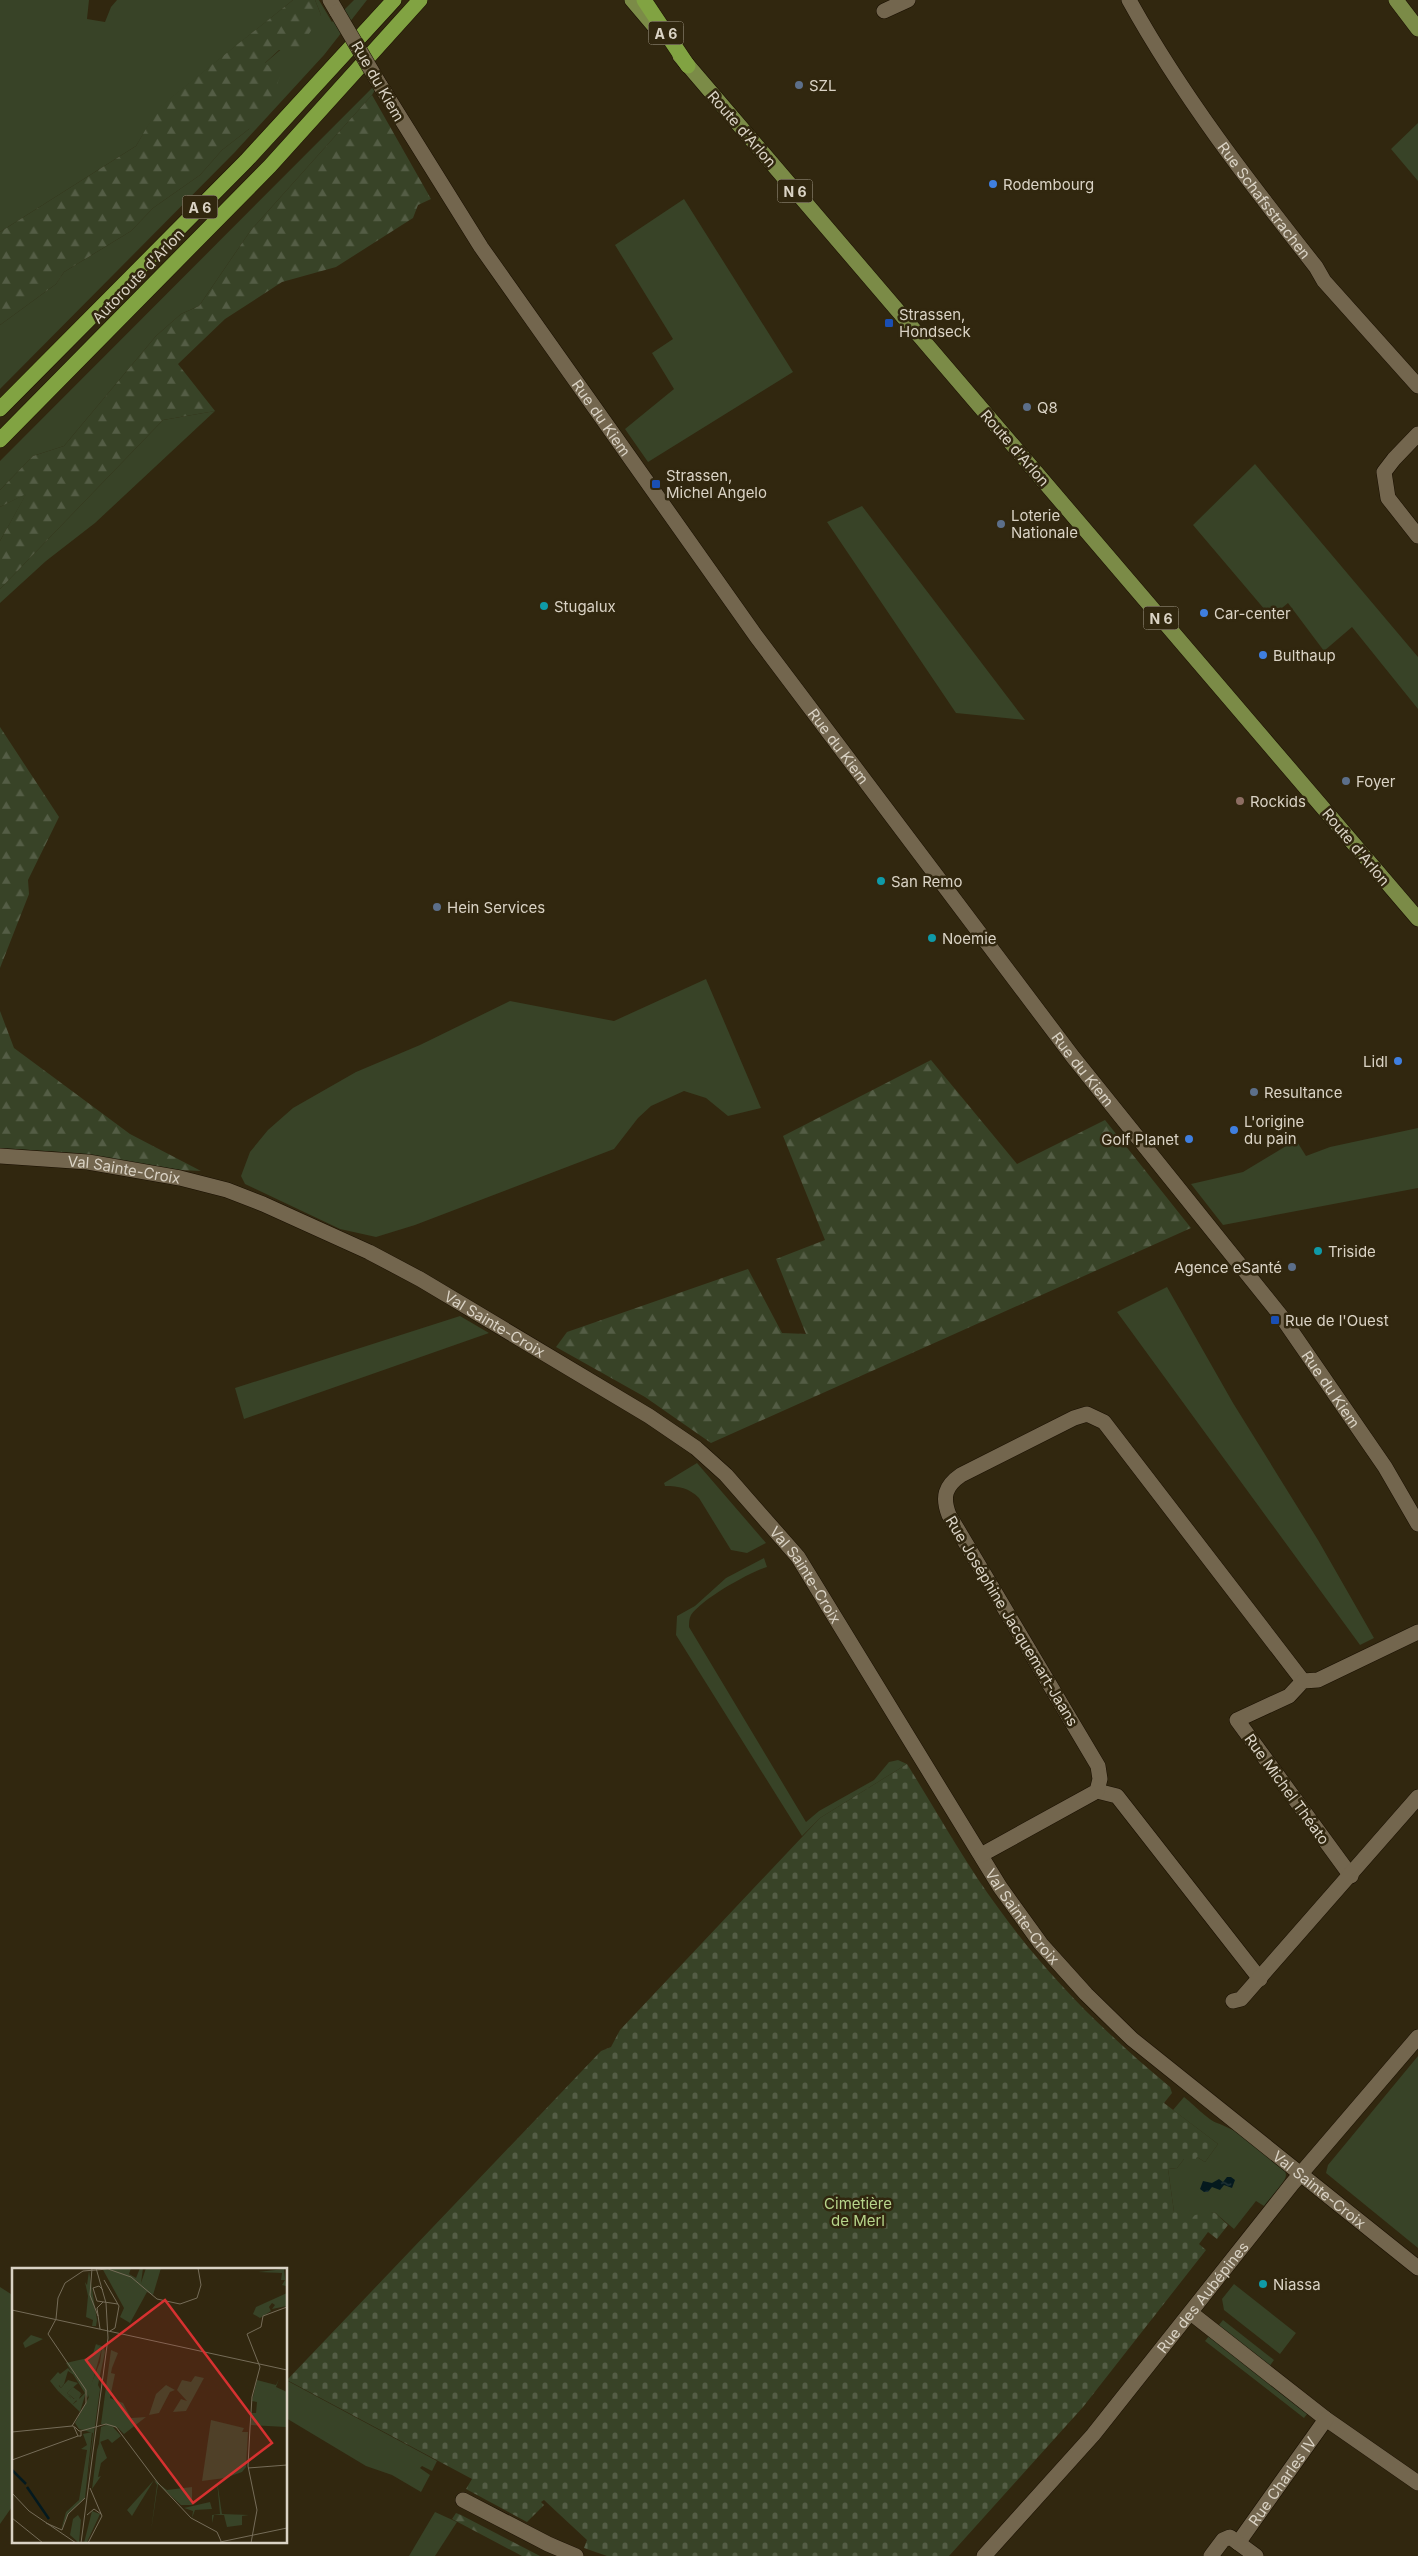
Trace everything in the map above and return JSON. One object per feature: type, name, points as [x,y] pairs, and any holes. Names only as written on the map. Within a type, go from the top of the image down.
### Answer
[{"type":"highway","name":"Autoroute d'Arlon","points":[[0,409],[246,161],[394,0]]},
{"type":"highway","name":"Autoroute d'Arlon","points":[[0,440],[270,166],[420,0]]},
{"type":"highway","name":"A 6","points":[[644,0],[688,66]]},
{"type":"main road","name":"Route d'Arlon","points":[[632,0],[1418,919]]},
{"type":"main road","points":[[1396,0],[1418,29]]},
{"type":"street","points":[[884,11],[908,0]]},
{"type":"street","name":"Rue Schafsstrachen","points":[[1130,0],[1151,40],[1210,131],[1316,267],[1324,281],[1418,386]]},
{"type":"street","name":"Rue du Kiem","points":[[334,6],[380,85],[481,247],[756,636],[1084,1072],[1281,1316],[1340,1398],[1385,1467],[1418,1524]]},
{"type":"street","points":[[1418,434],[1384,472],[1388,498],[1418,536]]},
{"type":"street","name":"Val Sainte-Croix","points":[[0,1156],[88,1162],[221,1188],[290,1215],[369,1252],[420,1279],[608,1391],[696,1448],[726,1475],[798,1557],[1000,1887],[1041,1944],[1086,1994],[1150,2054],[1302,2173],[1418,2268]]},
{"type":"street","name":"Rue Joséphine Jacquemart-Jaans","points":[[1098,1791],[1100,1779],[1098,1766],[949,1515],[944,1502],[945,1493],[952,1482],[961,1476],[1074,1418],[1087,1414],[1104,1422],[1302,1681]]},
{"type":"street","points":[[1302,1681],[1318,1680],[1418,1632]]},
{"type":"street","name":"Rue Michel Théato","points":[[1302,1681],[1289,1696],[1237,1720],[1351,1876]]},
{"type":"street","points":[[981,1855],[1098,1791],[1117,1796],[1260,1978]]},
{"type":"street","points":[[1234,2001],[1241,1999],[1260,1978],[1351,1876],[1418,1796]]},
{"type":"street","name":"Rue des Aubépines","points":[[984,2556],[1093,2435],[1302,2173],[1418,2037]]},
{"type":"street","points":[[1191,2313],[1326,2419],[1418,2483]]},
{"type":"street","name":"Rue Charles IV","points":[[1238,2543],[1326,2419]]},
{"type":"street","points":[[463,2500],[548,2544],[576,2556]]},
{"type":"street","points":[[1210,2556],[1224,2540],[1230,2538],[1256,2556]]},
{"type":"green space","points":[[0,0],[89,0],[87,19],[105,22],[111,7],[117,0],[293,0],[159,108],[136,146],[0,232]]},
{"type":"green space","points":[[293,0],[315,0],[321,15],[298,51],[279,50],[265,63],[281,74],[270,102],[249,129],[222,150],[200,175],[153,208],[131,231],[64,272],[56,284],[0,325],[0,232],[136,146],[158,108]]},
{"type":"green space","points":[[315,0],[319,0],[332,22],[354,0],[367,0],[324,55],[235,152],[0,389],[0,325],[56,284],[64,272],[131,231],[153,208],[200,175],[222,150],[249,129],[265,63],[321,15]]},
{"type":"green space","points":[[383,77],[372,95],[251,230],[199,306],[181,314],[156,336],[64,446],[33,456],[0,490],[0,461]]},
{"type":"green space","points":[[372,95],[431,199],[418,205],[413,218],[336,267],[282,282],[225,319],[178,364],[215,411],[163,420],[0,589],[0,541],[26,494],[0,507],[0,490],[33,456],[64,446],[156,336],[181,314],[199,306],[251,230]]},
{"type":"green space","points":[[1418,123],[1418,181],[1391,149]]},
{"type":"green space","points":[[684,199],[793,372],[648,462],[625,429],[674,389],[652,353],[673,339],[615,245]]},
{"type":"green space","points":[[215,411],[95,523],[46,561],[0,603],[0,589],[163,420]]},
{"type":"green space","points":[[1255,464],[1418,657],[1418,709],[1352,627],[1324,651],[1288,603],[1271,617],[1193,525]]},
{"type":"green space","points":[[27,493],[0,541],[0,507]]},
{"type":"green space","points":[[862,506],[1025,720],[956,713],[827,522]]},
{"type":"green space","points":[[0,727],[59,817],[28,880],[29,894],[0,968]]},
{"type":"green space","points":[[706,979],[761,1108],[728,1116],[706,1098],[684,1091],[651,1106],[638,1118],[614,1149],[415,1225],[376,1237],[340,1229],[245,1184],[241,1176],[250,1152],[268,1130],[293,1108],[356,1072],[420,1045],[510,1001],[614,1021]]},
{"type":"green space","points":[[0,1011],[14,1048],[130,1134],[201,1171],[180,1170],[77,1153],[0,1148]]},
{"type":"green space","points":[[931,1060],[1017,1164],[1105,1120],[1191,1228],[711,1443],[645,1397],[556,1347],[567,1332],[748,1269],[782,1333],[806,1334],[776,1259],[825,1240],[783,1136]]},
{"type":"green space","points":[[1418,1128],[1418,1188],[1223,1225],[1191,1184],[1243,1172],[1296,1140],[1306,1156],[1330,1147]]},
{"type":"green space","points":[[1167,1287],[1233,1403],[1318,1540],[1374,1638],[1360,1645],[1117,1312]]},
{"type":"green space","points":[[460,1316],[489,1333],[244,1419],[235,1388]]},
{"type":"green space","points":[[697,1463],[766,1543],[747,1553],[731,1550],[699,1498],[684,1488],[665,1486],[664,1483]]},
{"type":"green space","points":[[764,1558],[767,1567],[715,1594],[691,1615],[689,1627],[806,1822],[819,1811],[874,1780],[889,1762],[898,1760],[907,1764],[820,1818],[802,1836],[676,1635],[677,1616],[695,1606],[726,1578]]},
{"type":"green space","name":"Cimetière de Merl","points":[[907,1764],[974,1874],[1037,1958],[1079,2004],[1170,2087],[1172,2093],[1164,2103],[1218,2144],[1205,2162],[1197,2157],[1195,2160],[1184,2159],[1177,2168],[1168,2169],[1174,2212],[1183,2211],[1192,2218],[1195,2215],[1214,2212],[1228,2225],[1217,2239],[1208,2232],[1199,2244],[1206,2250],[1083,2407],[949,2556],[607,2556],[584,2548],[587,2540],[544,2500],[541,2502],[544,2505],[527,2522],[466,2489],[472,2479],[288,2381],[601,2051],[611,2047],[620,2030],[820,1818]]},
{"type":"green space","points":[[1418,2056],[1418,2248],[1326,2173],[1328,2165]]},
{"type":"green space","points":[[1184,2097],[1213,2121],[1234,2131],[1268,2152],[1277,2160],[1286,2175],[1283,2182],[1264,2206],[1256,2201],[1234,2229],[1214,2212],[1192,2219],[1174,2212],[1168,2169],[1177,2168],[1184,2159],[1197,2157],[1205,2162],[1218,2144],[1173,2110]]},
{"type":"green space","points":[[1234,2284],[1296,2333],[1280,2354],[1224,2310],[1222,2299]]},
{"type":"green space","points":[[0,2287],[12,2295],[12,2507],[0,2524]]},
{"type":"green space","points":[[1223,2320],[1274,2360],[1269,2367],[1218,2326]]},
{"type":"green space","points":[[1209,2336],[1308,2413],[1304,2418],[1205,2341]]},
{"type":"green space","points":[[288,2381],[437,2461],[432,2471],[422,2466],[420,2468],[430,2475],[421,2492],[392,2475],[366,2466],[288,2419]]},
{"type":"green space","points":[[435,2512],[457,2522],[435,2556],[409,2556]]},
{"type":"green space","points":[[456,2513],[540,2556],[522,2556],[452,2519]]},
{"type":"water","points":[[1227,2177],[1235,2180],[1232,2188],[1224,2185],[1220,2190],[1212,2187],[1208,2192],[1200,2189],[1203,2181],[1212,2183],[1219,2179],[1223,2182]]},
{"type":"place","name":"SZL","points":[[799,85]]},
{"type":"place","name":"Rodembourg","points":[[993,184]]},
{"type":"place","name":"Strassen, Hondseck","points":[[889,323]]},
{"type":"place","name":"Q8","points":[[1027,407]]},
{"type":"place","name":"Strassen, Michel Angelo","points":[[656,484]]},
{"type":"place","name":"Loterie Nationale","points":[[1001,524]]},
{"type":"place","name":"Stugalux","points":[[544,606]]},
{"type":"place","name":"Car-center","points":[[1204,613]]},
{"type":"place","name":"Bulthaup","points":[[1263,655]]},
{"type":"place","name":"Foyer","points":[[1346,781]]},
{"type":"place","name":"Rockids","points":[[1240,801]]},
{"type":"place","name":"San Remo","points":[[881,881]]},
{"type":"place","name":"Hein Services","points":[[437,907]]},
{"type":"place","name":"Noemie","points":[[932,938]]},
{"type":"place","name":"Lidl","points":[[1398,1061]]},
{"type":"place","name":"Resultance","points":[[1254,1092]]},
{"type":"place","name":"L'origine du pain","points":[[1234,1130]]},
{"type":"place","name":"Golf Planet","points":[[1189,1139]]},
{"type":"place","name":"Triside","points":[[1318,1251]]},
{"type":"place","name":"Agence eSanté","points":[[1292,1267]]},
{"type":"place","name":"Rue de l'Ouest","points":[[1275,1320]]},
{"type":"place","name":"Niassa","points":[[1263,2284]]}]
